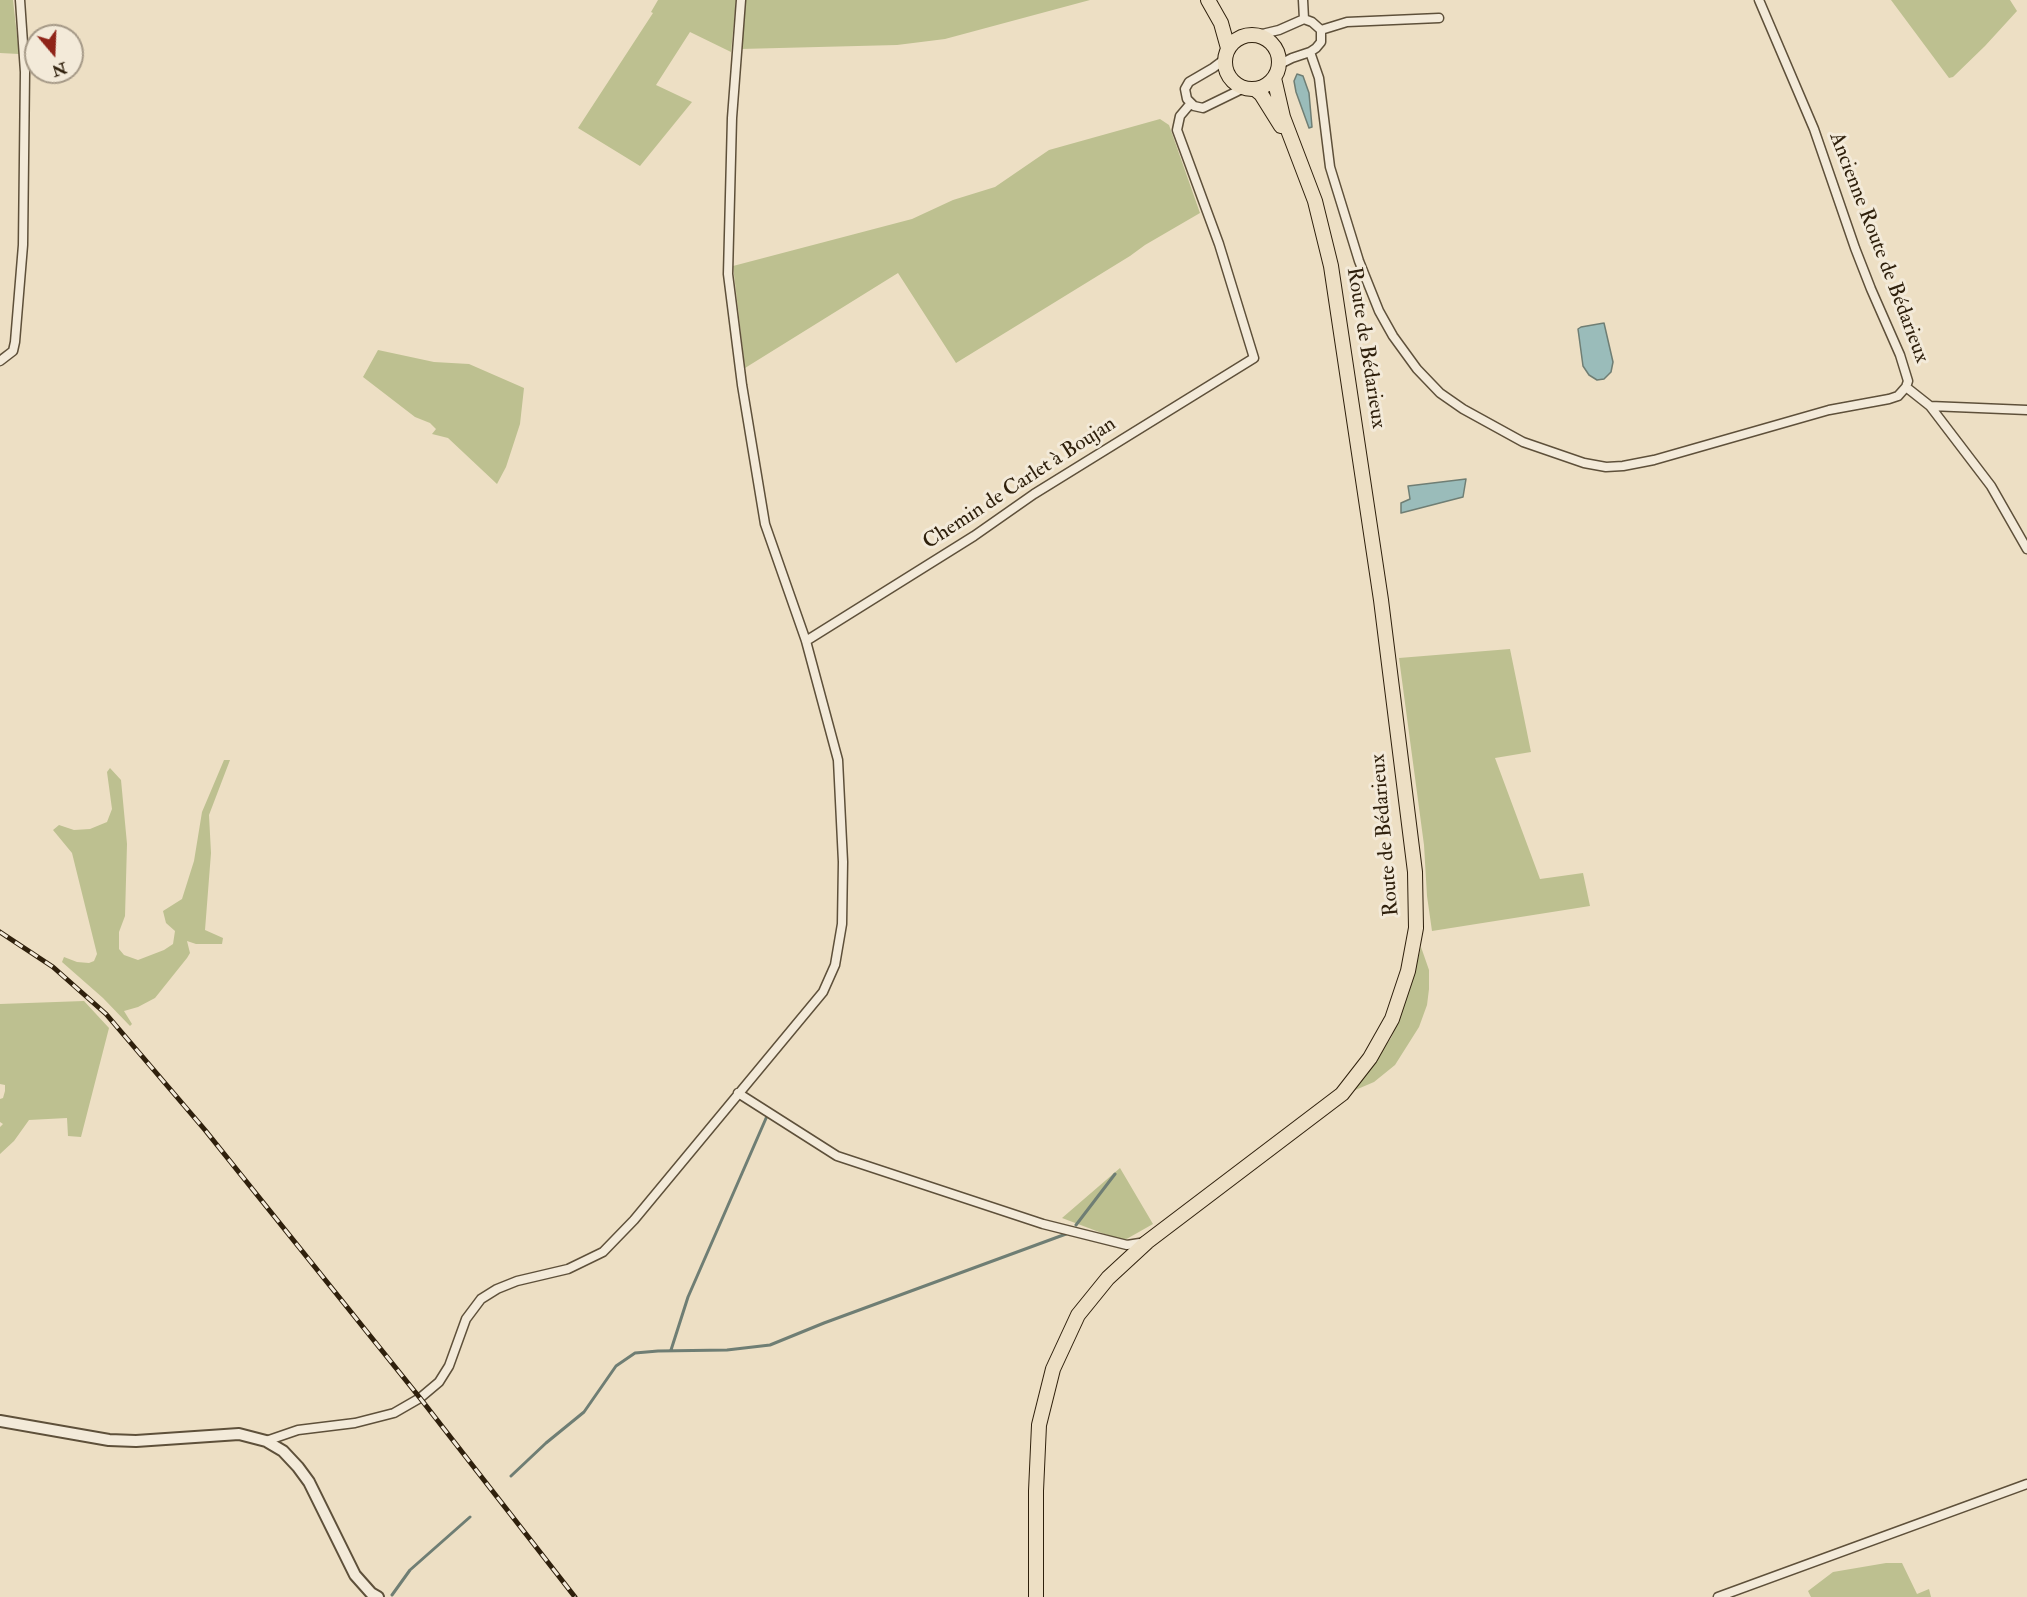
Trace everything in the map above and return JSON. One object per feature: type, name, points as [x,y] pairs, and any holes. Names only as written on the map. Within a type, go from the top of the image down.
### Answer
[{"type":"main road","points":[[1209,0],[1234,28],[1272,42],[1277,48],[1280,64],[1275,78],[1262,87],[1249,88],[1231,80],[1227,73],[1221,23],[1209,0]]},
{"type":"main road","points":[[1226,53],[1233,42],[1252,35]]},
{"type":"main road","name":"Route de Bédarieux","points":[[1036,1597],[1036,1491],[1039,1425],[1053,1369],[1078,1315],[1108,1278],[1147,1242],[1298,1130],[1342,1094],[1370,1058],[1392,1018],[1408,971],[1416,928],[1415,872],[1381,600],[1331,266],[1315,201],[1283,117],[1275,78]]},
{"type":"main road","name":"Route de Bédarieux","points":[[1249,88],[1261,94],[1294,146]]},
{"type":"street","points":[[0,361],[13,351],[15,342],[23,244],[24,72],[20,0]]},
{"type":"street","points":[[266,1441],[298,1430],[355,1423],[394,1413],[420,1398],[439,1382],[446,1372],[466,1319],[482,1299],[497,1289],[517,1281],[568,1269],[603,1252],[634,1220],[823,992],[835,965],[842,924],[843,862],[838,760],[807,642],[765,524],[742,385],[728,274],[732,118],[741,0]]},
{"type":"street","points":[[1303,0],[1304,19]]},
{"type":"street","name":"Ancienne Route de Bédarieux","points":[[1759,0],[1814,129],[1855,248],[1900,355],[1907,374],[1906,387],[1930,406],[1992,486],[2027,549]]},
{"type":"street","points":[[1321,30],[1347,22],[1439,18]]},
{"type":"street","points":[[1252,35],[1279,30],[1304,19],[1312,22],[1321,30],[1321,42],[1310,52],[1280,64]]},
{"type":"street","points":[[1310,52],[1321,89],[1330,167],[1359,261],[1379,311],[1393,336],[1417,369],[1440,393],[1492,426],[1523,442],[1584,463],[1606,467],[1623,466],[1654,460],[1829,410],[1889,399],[1898,396],[1906,387]]},
{"type":"street","points":[[1226,53],[1213,68],[1189,82],[1185,94],[1191,103],[1198,107],[1208,106],[1249,88]]},
{"type":"street","name":"Chemin de Carlet à Boujan","points":[[807,642],[974,536],[1034,494],[1254,358],[1219,244],[1176,130],[1180,116],[1191,103]]},
{"type":"street","points":[[1930,406],[2027,410]]},
{"type":"street","points":[[738,1093],[837,1156],[1043,1224],[1127,1245],[1147,1242]]},
{"type":"street","points":[[0,1421],[109,1440],[136,1441],[239,1434],[266,1441],[283,1451],[309,1482],[355,1575],[371,1593],[378,1597]]},
{"type":"street","points":[[1718,1597],[2027,1484]]},
{"type":"green space","points":[[0,0],[13,0],[19,54],[0,53]]},
{"type":"green space","points":[[658,0],[736,0],[731,52],[690,32],[656,85],[692,102],[640,166],[578,128],[653,13],[651,12]]},
{"type":"green space","points":[[746,0],[1090,0],[945,39],[897,45],[740,49]]},
{"type":"green space","points":[[1891,0],[2010,0],[2017,11],[1985,46],[1953,77],[1949,78]]},
{"type":"green space","points":[[1160,119],[1169,125],[1200,213],[956,363],[898,273],[745,368],[733,266],[912,219],[953,200],[995,187],[1049,150]]},
{"type":"green space","points":[[378,350],[434,362],[469,364],[524,388],[520,424],[506,467],[497,484],[448,438],[432,434],[436,429],[430,423],[415,417],[363,377]]},
{"type":"green space","points":[[1510,649],[1531,752],[1495,758],[1540,879],[1583,873],[1590,906],[1432,931],[1424,845],[1399,658]]},
{"type":"green space","points":[[224,760],[230,760],[209,815],[211,853],[205,930],[223,938],[222,944],[196,944],[187,941],[190,953],[155,998],[124,1011],[132,1024],[130,1026],[103,998],[62,962],[64,957],[77,962],[89,963],[94,961],[97,954],[72,853],[53,830],[59,825],[74,830],[90,829],[107,822],[112,809],[107,772],[110,768],[121,780],[127,844],[125,916],[119,932],[119,949],[124,955],[138,960],[164,950],[173,944],[175,931],[166,923],[163,911],[182,899],[194,861],[202,812]]},
{"type":"green space","points":[[1421,947],[1429,970],[1429,989],[1427,1005],[1419,1027],[1395,1065],[1374,1082],[1353,1091],[1391,1038],[1410,989]]},
{"type":"green space","points":[[84,1001],[109,1028],[81,1137],[68,1136],[67,1118],[29,1120],[14,1141],[0,1154],[0,1127],[3,1124],[0,1122],[0,1099],[3,1098],[5,1085],[0,1084],[0,1004]]},
{"type":"green space","points":[[1120,1168],[1153,1224],[1123,1241],[1062,1218]]},
{"type":"green space","points":[[1886,1563],[1902,1563],[1917,1594],[1929,1589],[1931,1597],[1811,1597],[1808,1591],[1833,1572]]},
{"type":"water","points":[[1297,74],[1303,76],[1309,93],[1312,127],[1309,128],[1296,92],[1294,81]]},
{"type":"water","points":[[1604,323],[1613,362],[1611,372],[1604,379],[1597,380],[1589,375],[1583,366],[1578,329]]},
{"type":"water","points":[[1466,479],[1463,497],[1401,513],[1401,503],[1410,499],[1408,486]]},
{"type":"waterway","points":[[671,1350],[688,1297],[767,1116]]},
{"type":"waterway","points":[[1076,1225],[1115,1174]]},
{"type":"waterway","points":[[511,1476],[584,1412],[616,1366],[635,1353],[727,1350],[770,1345],[1066,1234]]},
{"type":"waterway","points":[[392,1595],[410,1570],[470,1517]]},
{"type":"railway","points":[[0,932],[53,967],[106,1014],[205,1130],[420,1398],[575,1597]]}]
